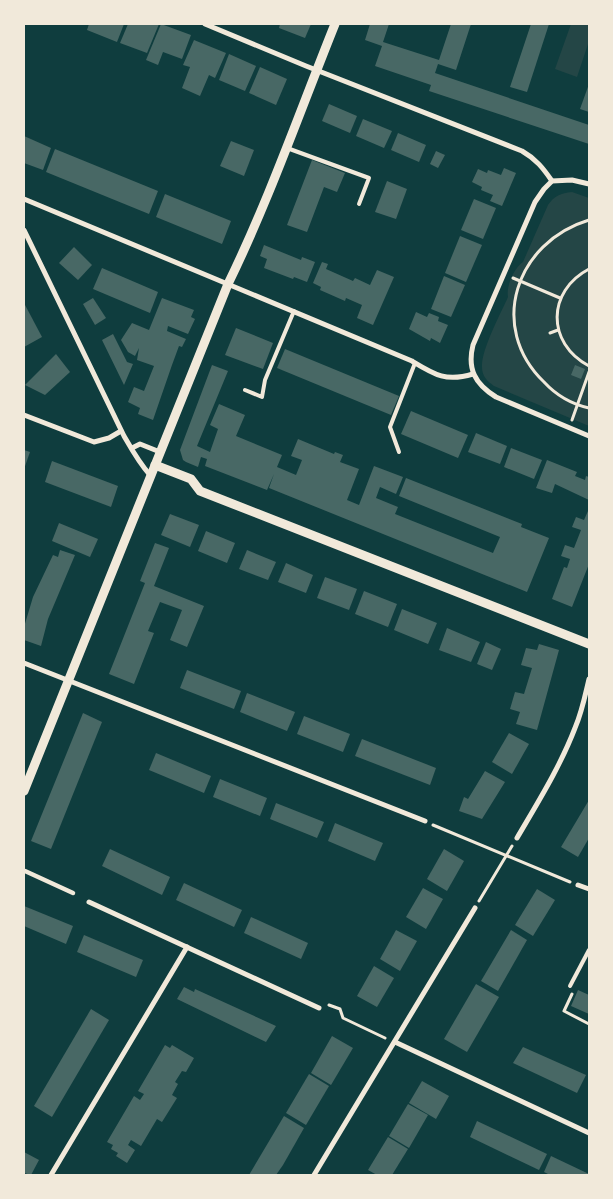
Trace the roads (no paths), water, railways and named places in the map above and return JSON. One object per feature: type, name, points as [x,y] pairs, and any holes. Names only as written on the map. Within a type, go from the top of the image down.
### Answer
[{"type":"street","points":[[204,24],[316,71],[522,151],[532,156],[542,165],[552,181]]},
{"type":"street","points":[[24,791],[228,284],[247,245],[287,148],[334,24]]},
{"type":"street","points":[[589,184],[572,180],[552,181],[535,202],[472,345],[470,361],[473,374],[480,384],[496,397],[589,436]]},
{"type":"street","points":[[24,199],[294,311],[415,363],[439,376],[461,378],[473,374]]},
{"type":"street","points":[[24,230],[121,431],[132,448],[134,456],[150,475]]},
{"type":"street","points":[[24,415],[94,442],[109,438],[121,431]]},
{"type":"street","points":[[132,448],[140,444],[160,452]]},
{"type":"street","points":[[155,465],[191,479],[200,491],[589,644]]},
{"type":"street","points":[[24,664],[425,822]]},
{"type":"street","points":[[517,838],[555,773],[575,729],[584,703],[589,680]]},
{"type":"street","points":[[24,871],[73,893]]},
{"type":"street","points":[[578,885],[589,889]]},
{"type":"street","points":[[89,902],[318,1008]]},
{"type":"street","points":[[314,1175],[475,908]]},
{"type":"street","points":[[50,1175],[187,947]]},
{"type":"street","points":[[395,1042],[589,1134]]},
{"type":"lane","points":[[287,148],[369,178],[359,204]]},
{"type":"lane","points":[[245,390],[262,397],[265,380],[294,311]]},
{"type":"lane","points":[[399,452],[390,427],[415,363]]},
{"type":"lane","points":[[570,986],[589,950]]}]
